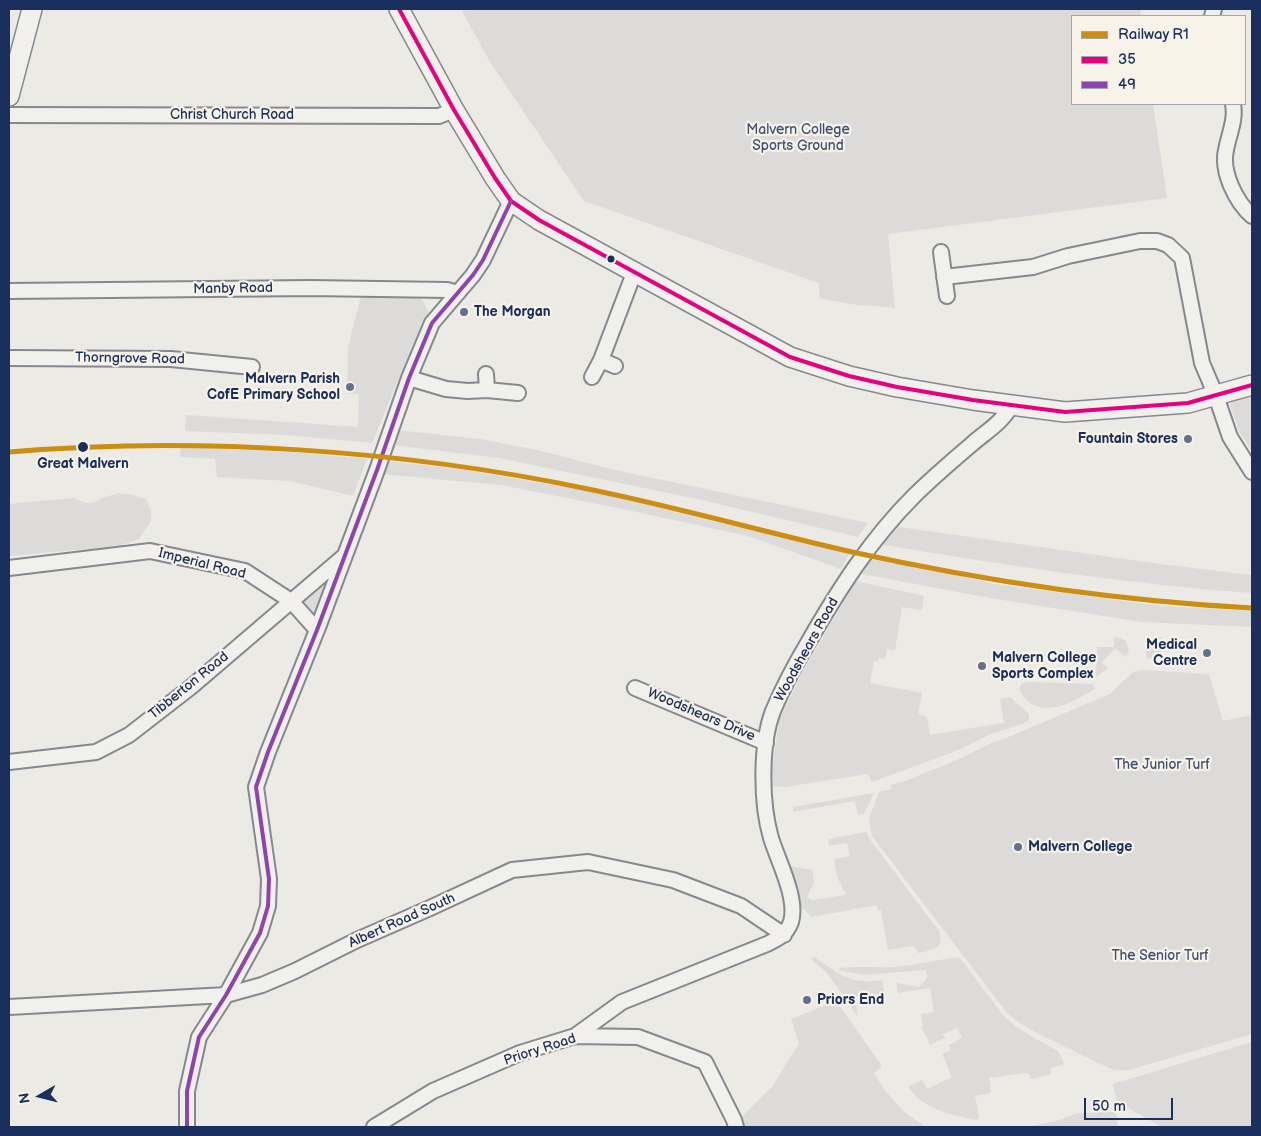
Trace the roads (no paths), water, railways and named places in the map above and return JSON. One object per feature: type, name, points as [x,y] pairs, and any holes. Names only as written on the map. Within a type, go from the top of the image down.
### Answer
[{"type":"street","points":[[9,96],[32,9]]},
{"type":"street","points":[[399,9],[454,110],[511,201],[539,220],[790,357],[849,376],[897,386],[973,400],[1065,412],[1188,403],[1252,385]]},
{"type":"street","points":[[1233,105],[1234,118],[1225,151],[1226,167],[1239,203],[1252,216]]},
{"type":"street","name":"Christ Church Road","points":[[9,115],[439,116],[454,110]]},
{"type":"street","points":[[187,1127],[187,1091],[199,1037],[226,995],[260,933],[268,906],[269,879],[256,787],[268,752],[317,630],[409,378],[432,323],[473,275],[483,260],[511,201]]},
{"type":"street","points":[[944,277],[1033,267],[1068,256],[1140,242],[1157,241],[1168,245],[1182,258],[1202,363],[1216,396],[1230,438],[1252,472]]},
{"type":"street","points":[[941,252],[946,296]]},
{"type":"street","points":[[592,377],[634,273]]},
{"type":"street","name":"Manby Road","points":[[9,291],[358,288],[447,290],[458,293]]},
{"type":"street","name":"Thorngrove Road","points":[[9,358],[171,359],[252,366]]},
{"type":"street","points":[[600,360],[615,366]]},
{"type":"street","points":[[486,374],[487,390]]},
{"type":"street","points":[[409,378],[446,389],[518,393]]},
{"type":"street","name":"Woodshears Road","points":[[784,935],[791,921],[792,902],[771,837],[764,805],[763,790],[766,743],[772,713],[795,666],[823,618],[874,540],[932,478],[1002,420],[1012,404]]},
{"type":"street","name":"Imperial Road","points":[[9,568],[150,551],[245,571],[291,601],[317,630]]},
{"type":"street","name":"Tibberton Road","points":[[9,762],[96,752],[129,735],[191,687],[344,556]]},
{"type":"street","name":"Woodshears Drive","points":[[635,688],[766,743]]},
{"type":"street","name":"Albert Road South","points":[[9,1007],[226,995],[262,985],[295,972],[357,940],[512,870],[588,862],[673,880],[741,906],[784,935]]},
{"type":"street","points":[[575,1036],[622,1002],[767,944],[784,935]]},
{"type":"street","name":"Priory Road","points":[[374,1127],[433,1091],[520,1053],[575,1036],[638,1037],[705,1062],[736,1127]]},
{"type":"rail line","name":"R1","points":[[9,452],[80,447],[226,446],[373,456],[446,465],[588,489],[852,552],[1001,581],[1101,595],[1252,608]]},
{"type":"place","name":"The Morgan","points":[[464,312]]},
{"type":"place","name":"Malvern Parish CofE Primary School","points":[[350,387]]},
{"type":"place","name":"Fountain Stores","points":[[1188,439]]},
{"type":"place","name":"Great Malvern","points":[[83,447]]},
{"type":"place","name":"Medical Centre","points":[[1207,653]]},
{"type":"place","name":"Malvern College Sports Complex","points":[[982,666]]},
{"type":"place","name":"Malvern College","points":[[1018,847]]},
{"type":"place","name":"Priors End","points":[[807,1000]]},
{"type":"park label","name":"Malvern College Sports Ground","points":[[798,138]]},
{"type":"park label","name":"The Junior Turf","points":[[1162,765]]},
{"type":"park label","name":"The Senior Turf","points":[[1160,956]]}]
